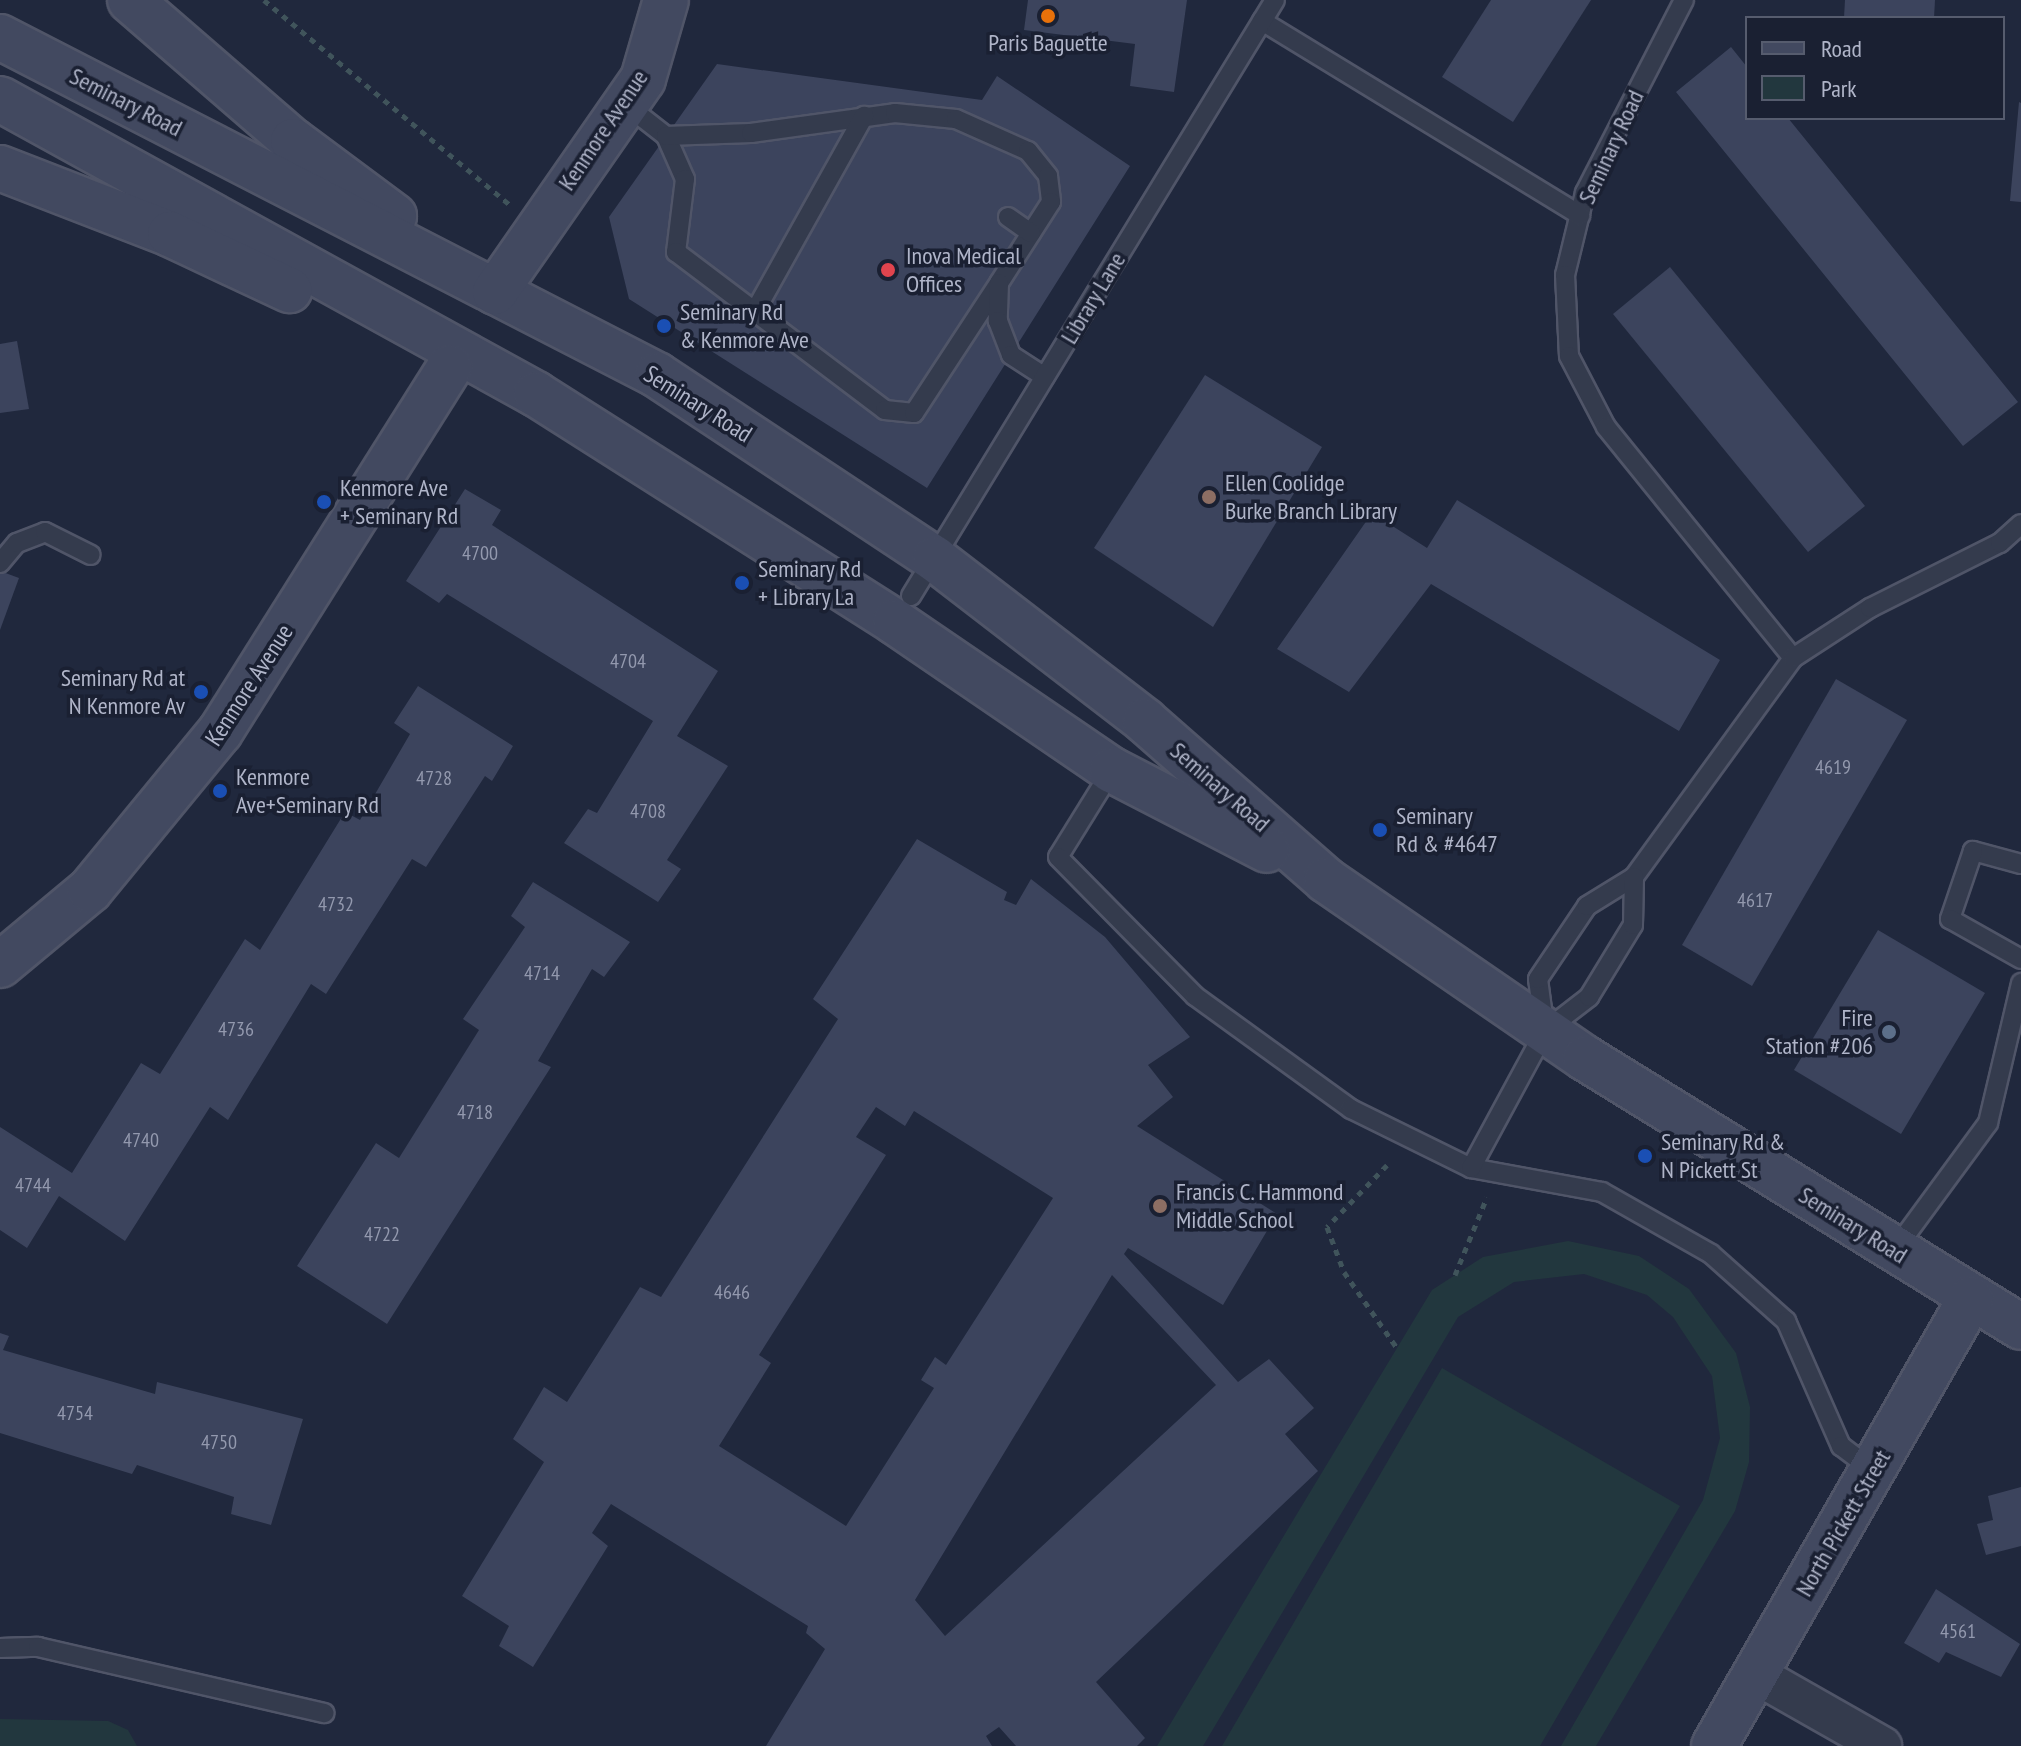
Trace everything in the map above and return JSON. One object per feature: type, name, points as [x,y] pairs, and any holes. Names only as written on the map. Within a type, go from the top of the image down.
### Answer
[{"type":"main road","points":[[130,0],[293,141],[495,292]]},
{"type":"main road","name":"Kenmore Avenue","points":[[495,292],[538,225],[643,79],[666,0]]},
{"type":"main road","name":"Seminary Road","points":[[0,37],[657,375],[935,559],[1145,721],[1326,880],[1545,1031],[1894,1251],[2021,1327]]},
{"type":"main road","name":"Seminary Road","points":[[0,99],[500,376],[895,622],[1112,770],[1326,880]]},
{"type":"main road","points":[[0,168],[170,234],[450,367],[500,376]]},
{"type":"main road","name":"Kenmore Avenue","points":[[0,965],[90,890],[176,790],[450,367]]},
{"type":"main road","points":[[1112,770],[1145,721]]},
{"type":"main road","name":"North Pickett Street","points":[[1714,1746],[1971,1298]]},
{"type":"street","points":[[1757,1675],[1882,1746]]},
{"type":"lane","name":"Library Lane","points":[[911,596],[1275,0]]},
{"type":"lane","name":"Seminary Road","points":[[1684,0],[1580,215],[1564,314],[1569,356],[1585,397],[1793,658]]},
{"type":"lane","points":[[1262,21],[1580,215]]},
{"type":"lane","points":[[625,104],[666,136],[685,179],[676,252],[885,410],[914,413],[1051,202],[1048,176],[1028,151],[956,119],[864,116],[751,133],[666,136]]},
{"type":"lane","points":[[754,313],[864,116]]},
{"type":"lane","points":[[1008,217],[1031,233]]},
{"type":"lane","points":[[999,283],[998,321],[1011,355],[1045,377]]},
{"type":"lane","points":[[1545,1031],[1538,979],[1587,906],[1634,877],[1793,658],[1870,608],[2000,543],[2021,524]]},
{"type":"lane","points":[[0,563],[17,543],[45,532],[91,555]]},
{"type":"lane","points":[[1112,770],[1058,857],[1195,996],[1351,1109],[1471,1168],[1602,1192],[1711,1254],[1786,1321],[1841,1446],[1873,1470]]},
{"type":"lane","points":[[2021,864],[1973,851],[1950,919],[2021,959]]},
{"type":"lane","points":[[1471,1168],[1545,1031],[1589,997],[1633,925],[1634,877]]},
{"type":"lane","points":[[1894,1251],[1988,1123],[2021,983]]},
{"type":"lane","points":[[0,1648],[38,1647],[325,1713]]},
{"type":"path","points":[[264,0],[538,225]]},
{"type":"path","points":[[1387,1165],[1327,1227],[1344,1272],[1397,1348]]},
{"type":"path","points":[[1455,1275],[1487,1196]]},
{"type":"green space","points":[[1568,1241],[1639,1256],[1689,1289],[1736,1353],[1750,1407],[1749,1462],[1735,1511],[1596,1746],[1561,1746],[1703,1500],[1720,1438],[1712,1376],[1673,1317],[1647,1295],[1584,1274],[1514,1282],[1458,1317],[1203,1746],[1157,1746],[1432,1290],[1483,1257]]},
{"type":"green space","points":[[1442,1368],[1680,1506],[1540,1746],[1222,1746]]},
{"type":"green space","points":[[0,1719],[108,1721],[128,1730],[137,1746],[0,1746]]},
{"type":"building","points":[[1028,0],[1187,0],[1174,92],[1130,86],[1135,44],[1024,30]]},
{"type":"building","points":[[1491,0],[1591,0],[1513,122],[1442,77]]},
{"type":"building","points":[[1845,0],[1935,0],[1934,16],[1844,16]]},
{"type":"building","points":[[1731,47],[1745,64],[1745,120],[1790,120],[2018,402],[1963,446],[1676,92]]},
{"type":"building","points":[[717,64],[982,100],[997,76],[1130,166],[927,488],[629,299],[609,217]]},
{"type":"building","points":[[2021,103],[2021,202],[2010,201]]},
{"type":"building","points":[[1670,267],[1865,506],[1808,552],[1613,314]]},
{"type":"building","points":[[17,341],[29,409],[0,413],[0,344]]},
{"type":"building","name":"Ellen Coolidge Burke Branch Library","points":[[1205,375],[1322,447],[1213,627],[1094,548]]},
{"type":"building","points":[[465,489],[501,510],[492,525],[718,671],[677,736],[728,766],[667,860],[681,869],[658,902],[564,843],[588,809],[597,813],[653,721],[447,594],[439,603],[406,581]]},
{"type":"building","points":[[1457,500],[1720,660],[1679,731],[1431,584],[1349,692],[1277,649],[1372,513],[1427,548]]},
{"type":"building","points":[[0,571],[19,578],[0,630]]},
{"type":"building","points":[[1836,679],[1907,720],[1752,986],[1682,945]]},
{"type":"building","points":[[418,686],[513,746],[492,781],[485,776],[426,867],[412,859],[326,994],[311,984],[228,1120],[210,1107],[125,1241],[59,1196],[27,1248],[0,1230],[0,1127],[72,1173],[141,1063],[160,1074],[245,939],[260,950],[345,812],[360,820],[410,734],[394,723]]},
{"type":"building","points":[[917,839],[1007,892],[1004,900],[1016,905],[1031,879],[1105,937],[1190,1037],[1148,1065],[1173,1097],[1137,1126],[1277,1214],[1223,1305],[1128,1248],[1124,1254],[1238,1382],[1269,1359],[1314,1408],[1285,1434],[1318,1471],[1096,1682],[1145,1738],[1137,1746],[1016,1746],[999,1727],[986,1736],[992,1746],[766,1746],[825,1649],[806,1633],[808,1626],[611,1504],[592,1533],[608,1546],[533,1667],[499,1646],[509,1626],[462,1596],[544,1462],[513,1439],[544,1387],[567,1402],[640,1287],[661,1297],[838,1019],[813,999]],"holes":[[[876,1107],[905,1126],[914,1111],[1053,1198],[946,1365],[935,1357],[921,1380],[934,1388],[846,1526],[719,1446],[771,1363],[759,1355],[886,1155],[856,1137]],[[1112,1275],[1216,1385],[945,1636],[915,1600]]]},
{"type":"building","points":[[533,882],[630,942],[604,977],[592,969],[538,1061],[551,1067],[387,1324],[297,1266],[376,1143],[399,1158],[479,1030],[463,1019],[525,927],[511,916]]},
{"type":"building","name":"Fire Station #206","points":[[1878,930],[1985,993],[1901,1134],[1794,1070]]},
{"type":"building","points":[[0,1333],[9,1336],[3,1350],[155,1394],[157,1382],[303,1419],[271,1525],[231,1514],[234,1497],[137,1465],[132,1474],[0,1433]]},
{"type":"building","points":[[2021,1487],[2021,1546],[1986,1555],[1977,1524],[1993,1520],[1988,1496]]},
{"type":"building","points":[[1936,1589],[2020,1644],[2001,1677],[1946,1652],[1939,1663],[1904,1643]]},
{"type":"place","name":"Paris Baguette","points":[[1048,16]]},
{"type":"place","name":"Inova Medical Offices","points":[[888,270]]},
{"type":"place","name":"Seminary Rd & Kenmore Ave","points":[[664,326]]},
{"type":"place","name":"Ellen Coolidge Burke Branch Library","points":[[1209,497]]},
{"type":"place","name":"Kenmore Ave + Seminary Rd","points":[[324,502]]},
{"type":"place","name":"Seminary Rd + Library La","points":[[742,583]]},
{"type":"place","name":"Seminary Rd at N Kenmore Av","points":[[201,692]]},
{"type":"place","name":"Kenmore Ave+Seminary Rd","points":[[220,791]]},
{"type":"place","name":"Seminary Rd & #4647","points":[[1380,830]]},
{"type":"place","name":"Fire Station #206","points":[[1889,1032]]},
{"type":"place","name":"Seminary Rd & N Pickett St","points":[[1645,1156]]},
{"type":"place","name":"Francis C. Hammond Middle School","points":[[1160,1206]]}]
